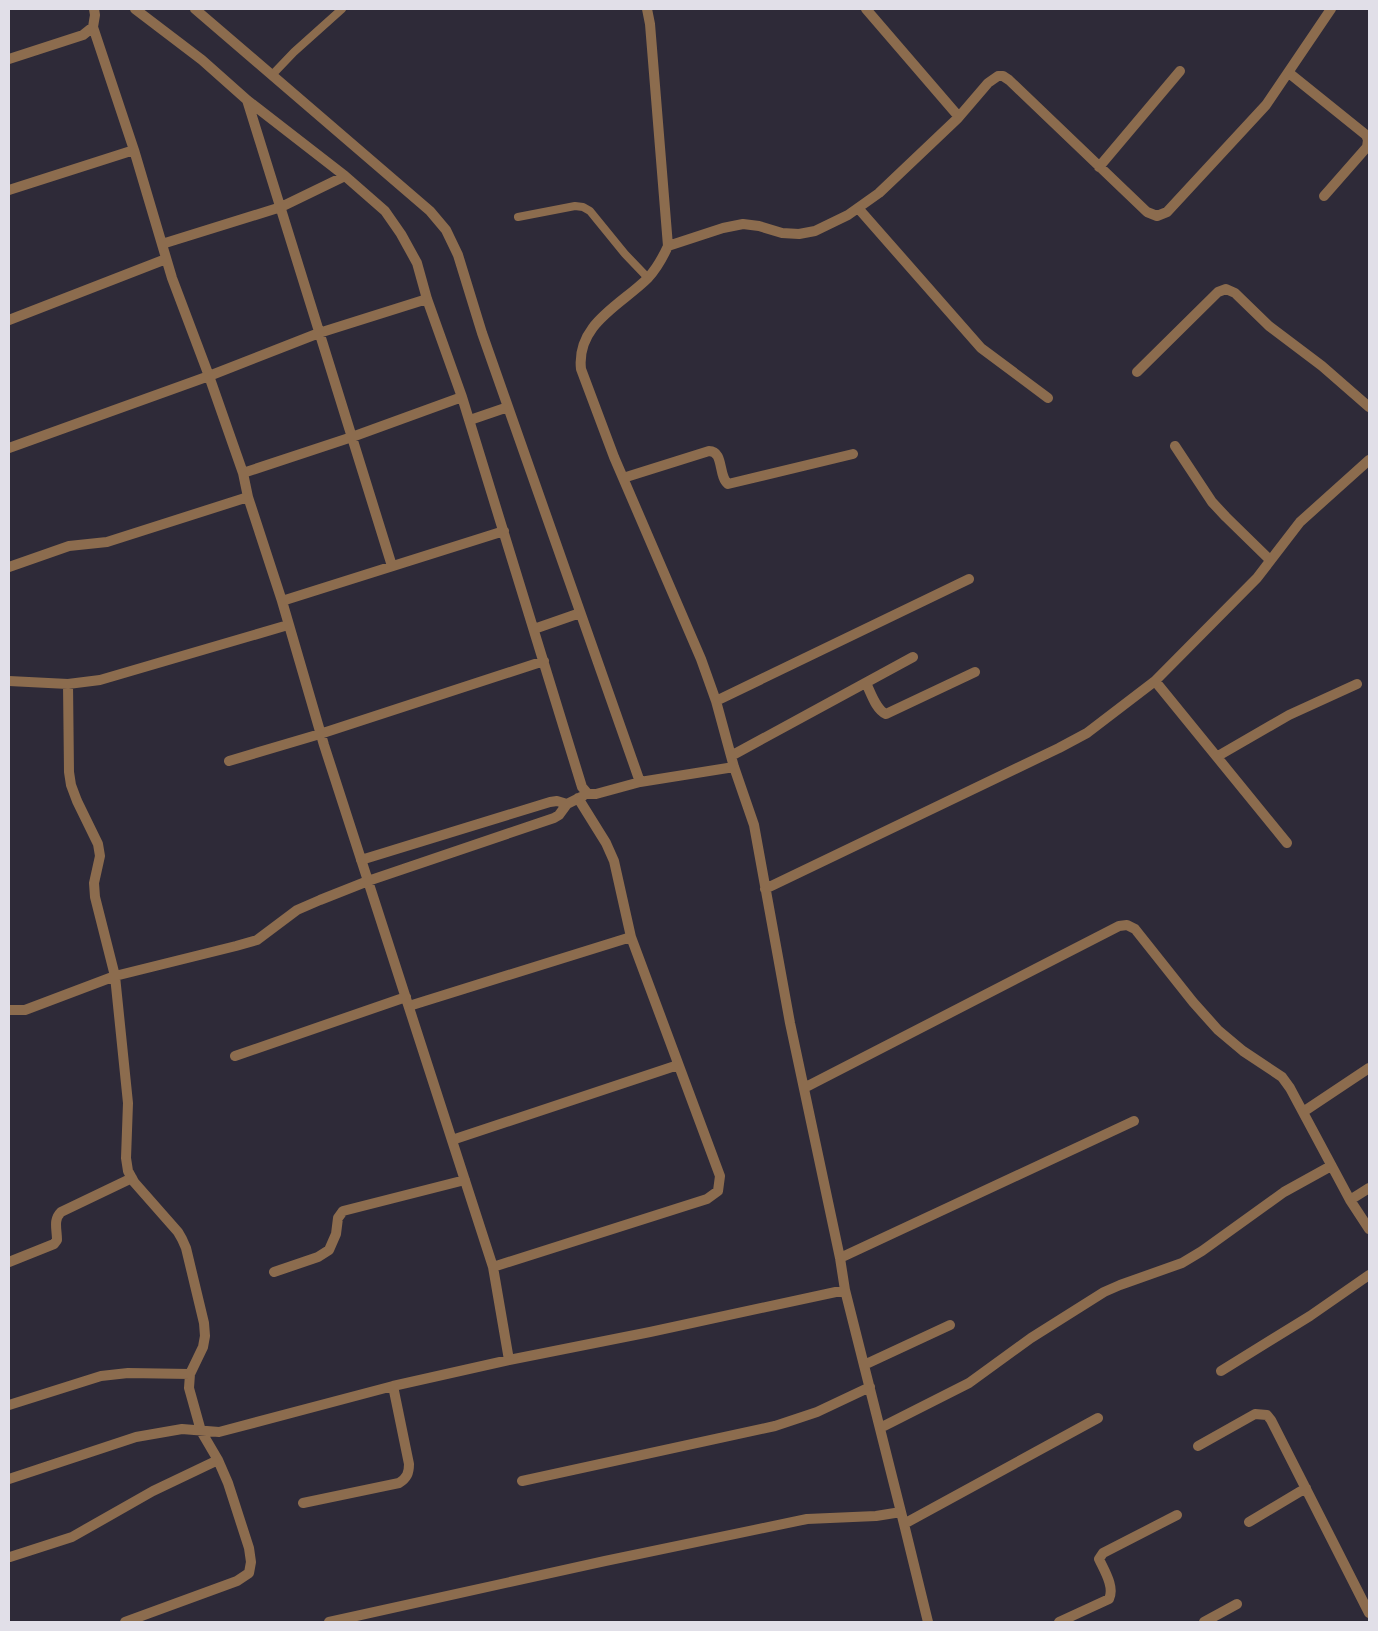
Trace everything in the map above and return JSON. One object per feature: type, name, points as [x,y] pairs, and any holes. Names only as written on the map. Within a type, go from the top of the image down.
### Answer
[{"type":"street","points":[[94,9],[93,27],[134,150],[166,259],[242,473],[282,601],[320,734],[492,1266],[509,1360]]},
{"type":"street","points":[[135,9],[202,60],[247,100],[345,176],[385,211],[401,234],[417,263],[427,299],[470,420],[582,787],[583,796],[614,861],[631,938],[720,1176],[718,1191],[707,1199],[492,1266]]},
{"type":"street","points":[[195,9],[430,211],[446,230],[458,255],[482,333],[640,782]]},
{"type":"street","points":[[647,9],[650,24],[668,246],[661,262],[648,278],[594,324],[584,342],[580,356],[581,369],[622,478],[701,659],[716,701],[734,767],[754,825],[790,1023],[840,1258],[845,1290],[928,1622]]},
{"type":"street","points":[[668,246],[723,228],[743,224],[759,226],[782,234],[799,234],[815,230],[848,215],[879,193],[959,117],[992,78],[998,76],[1003,76],[1147,212],[1158,216],[1167,212],[1266,105],[1331,9]]},
{"type":"street","points":[[871,11],[959,117]]},
{"type":"street","points":[[9,59],[83,35],[93,27]]},
{"type":"street","points":[[1099,167],[1180,70]]},
{"type":"street","points":[[1289,72],[1366,135],[1368,140],[1367,146],[1324,196]]},
{"type":"street","points":[[247,100],[392,566]]},
{"type":"street","points":[[9,190],[134,150]]},
{"type":"street","points":[[162,244],[281,208],[345,176]]},
{"type":"street","points":[[858,208],[981,348],[1048,398]]},
{"type":"street","points":[[9,320],[166,259]]},
{"type":"street","points":[[1137,372],[1218,292],[1226,289],[1235,293],[1269,326],[1322,366],[1369,407]]},
{"type":"street","points":[[9,448],[209,376],[319,333],[427,299]]},
{"type":"street","points":[[242,473],[352,437],[462,397]]},
{"type":"street","points":[[470,420],[508,407]]},
{"type":"street","points":[[1175,446],[1212,502],[1270,560]]},
{"type":"street","points":[[622,478],[709,451],[714,451],[718,455],[724,481],[728,484],[853,454]]},
{"type":"street","points":[[766,889],[1087,733],[1155,681],[1257,578],[1300,522],[1369,460]]},
{"type":"street","points":[[9,568],[69,546],[107,542],[248,497]]},
{"type":"street","points":[[282,601],[504,531]]},
{"type":"street","points":[[716,701],[969,579]]},
{"type":"street","points":[[534,629],[580,613]]},
{"type":"street","points":[[9,681],[68,684],[100,680],[288,625]]},
{"type":"street","points":[[731,756],[913,658]]},
{"type":"street","points":[[229,761],[320,734],[544,661]]},
{"type":"street","points":[[866,683],[882,713],[886,714],[975,672]]},
{"type":"street","points":[[1155,681],[1287,843]]},
{"type":"street","points":[[68,684],[69,772],[71,785],[98,844],[100,856],[94,883],[95,897],[115,976],[128,1103],[126,1158],[128,1171],[134,1182],[178,1232],[186,1248],[204,1323],[205,1336],[203,1347],[190,1374],[189,1388],[201,1431],[218,1460],[228,1483],[249,1548],[251,1568],[248,1573],[237,1581],[129,1622]]},
{"type":"street","points":[[1218,756],[1289,715],[1357,684]]},
{"type":"street","points":[[9,1010],[25,1010],[115,976],[257,940],[297,910],[368,881],[554,818],[567,804],[583,796],[640,782],[734,767]]},
{"type":"street","points":[[361,860],[550,802],[567,804]]},
{"type":"street","points":[[804,1088],[1119,926],[1127,925],[1135,929],[1192,1002],[1218,1030],[1242,1051],[1282,1077],[1350,1200],[1369,1230]]},
{"type":"street","points":[[234,1056],[407,1001],[631,938]]},
{"type":"street","points":[[452,1140],[678,1065]]},
{"type":"street","points":[[1303,1112],[1369,1068]]},
{"type":"street","points":[[840,1258],[1134,1121]]},
{"type":"street","points":[[880,1428],[969,1383],[1031,1338],[1104,1292],[1182,1263],[1202,1251],[1284,1192],[1332,1166]]},
{"type":"street","points":[[9,1262],[54,1244],[57,1240],[56,1216],[61,1212],[132,1178]]},
{"type":"street","points":[[274,1272],[318,1257],[329,1250],[336,1234],[338,1218],[343,1211],[465,1180]]},
{"type":"street","points":[[1350,1200],[1369,1188]]},
{"type":"street","points":[[1221,1371],[1310,1316],[1369,1275]]},
{"type":"street","points":[[9,1478],[136,1438],[182,1429],[219,1432],[393,1386],[845,1290]]},
{"type":"street","points":[[864,1365],[950,1325]]},
{"type":"street","points":[[9,1404],[101,1376],[128,1373],[190,1374]]},
{"type":"street","points":[[304,1503],[399,1484],[406,1479],[409,1472],[409,1464],[393,1386]]},
{"type":"street","points":[[522,1481],[775,1426],[817,1412],[870,1387]]},
{"type":"street","points":[[1198,1446],[1255,1414],[1267,1415],[1369,1613]]},
{"type":"street","points":[[904,1524],[1098,1418]]},
{"type":"street","points":[[10,1557],[72,1537],[153,1491],[218,1460]]},
{"type":"street","points":[[1249,1522],[1306,1488]]},
{"type":"street","points":[[329,1622],[807,1519],[876,1516],[901,1512]]},
{"type":"street","points":[[1059,1622],[1109,1599],[1112,1594],[1099,1559],[1103,1552],[1177,1515]]},
{"type":"street","points":[[1204,1622],[1237,1604]]},
{"type":"lane","points":[[272,75],[294,52],[342,9]]},
{"type":"lane","points":[[518,217],[576,206],[583,207],[590,211],[625,254],[648,278]]}]
